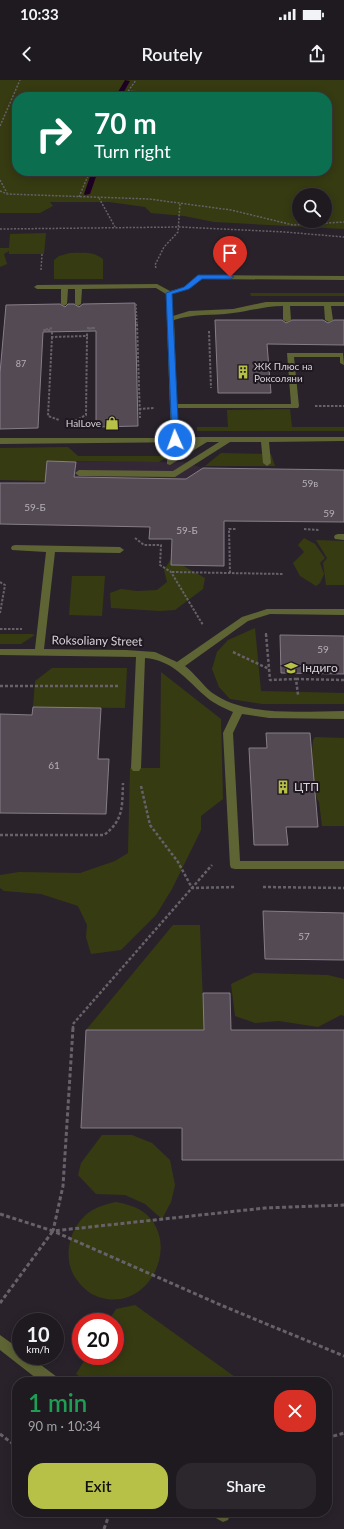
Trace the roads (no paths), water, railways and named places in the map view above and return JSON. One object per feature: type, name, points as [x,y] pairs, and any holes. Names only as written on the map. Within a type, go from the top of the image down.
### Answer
[{"type":"lane","points":[[37,287],[157,286],[169,293],[187,288],[200,277],[344,278]]},
{"type":"lane","points":[[64,304],[65,287]]},
{"type":"lane","points":[[78,304],[79,287]]},
{"type":"lane","points":[[169,293],[175,440]]},
{"type":"lane","points":[[171,319],[189,313],[233,310],[266,304],[344,304]]},
{"type":"lane","points":[[286,304],[288,320]]},
{"type":"lane","points":[[327,304],[330,320]]},
{"type":"lane","points":[[174,406],[295,406],[290,356],[343,355],[344,363]]},
{"type":"lane","points":[[170,462],[207,439]]},
{"type":"lane","points":[[79,473],[175,474],[229,439]]},
{"type":"lane","points":[[265,439],[268,463]]},
{"type":"lane","points":[[0,441],[344,439]]},
{"type":"lane","points":[[15,548],[120,550]]},
{"type":"lane","points":[[39,652],[51,549]]},
{"type":"lane","points":[[178,666],[245,619],[270,611],[344,612]]},
{"type":"lane","name":"Roksoliany Street","points":[[0,652],[155,655],[178,666],[190,675],[208,694],[227,706],[239,710],[269,714],[344,715]]},
{"type":"lane","points":[[136,768],[141,654]]},
{"type":"lane","points":[[239,710],[228,733],[234,865],[344,866]]},
{"type":"lane","points":[[0,1342],[46,1377]]},
{"type":"waterway","points":[[121,92],[127,81]]},
{"type":"waterway","points":[[87,194],[93,176]]},
{"type":"place","name":"ЖК Плюс на Роксоляни","points":[[243,372]]},
{"type":"place","name":"HalLove","points":[[112,423]]},
{"type":"place","name":"Індиго","points":[[291,668]]},
{"type":"place","name":"ЦТП","points":[[283,787]]}]
